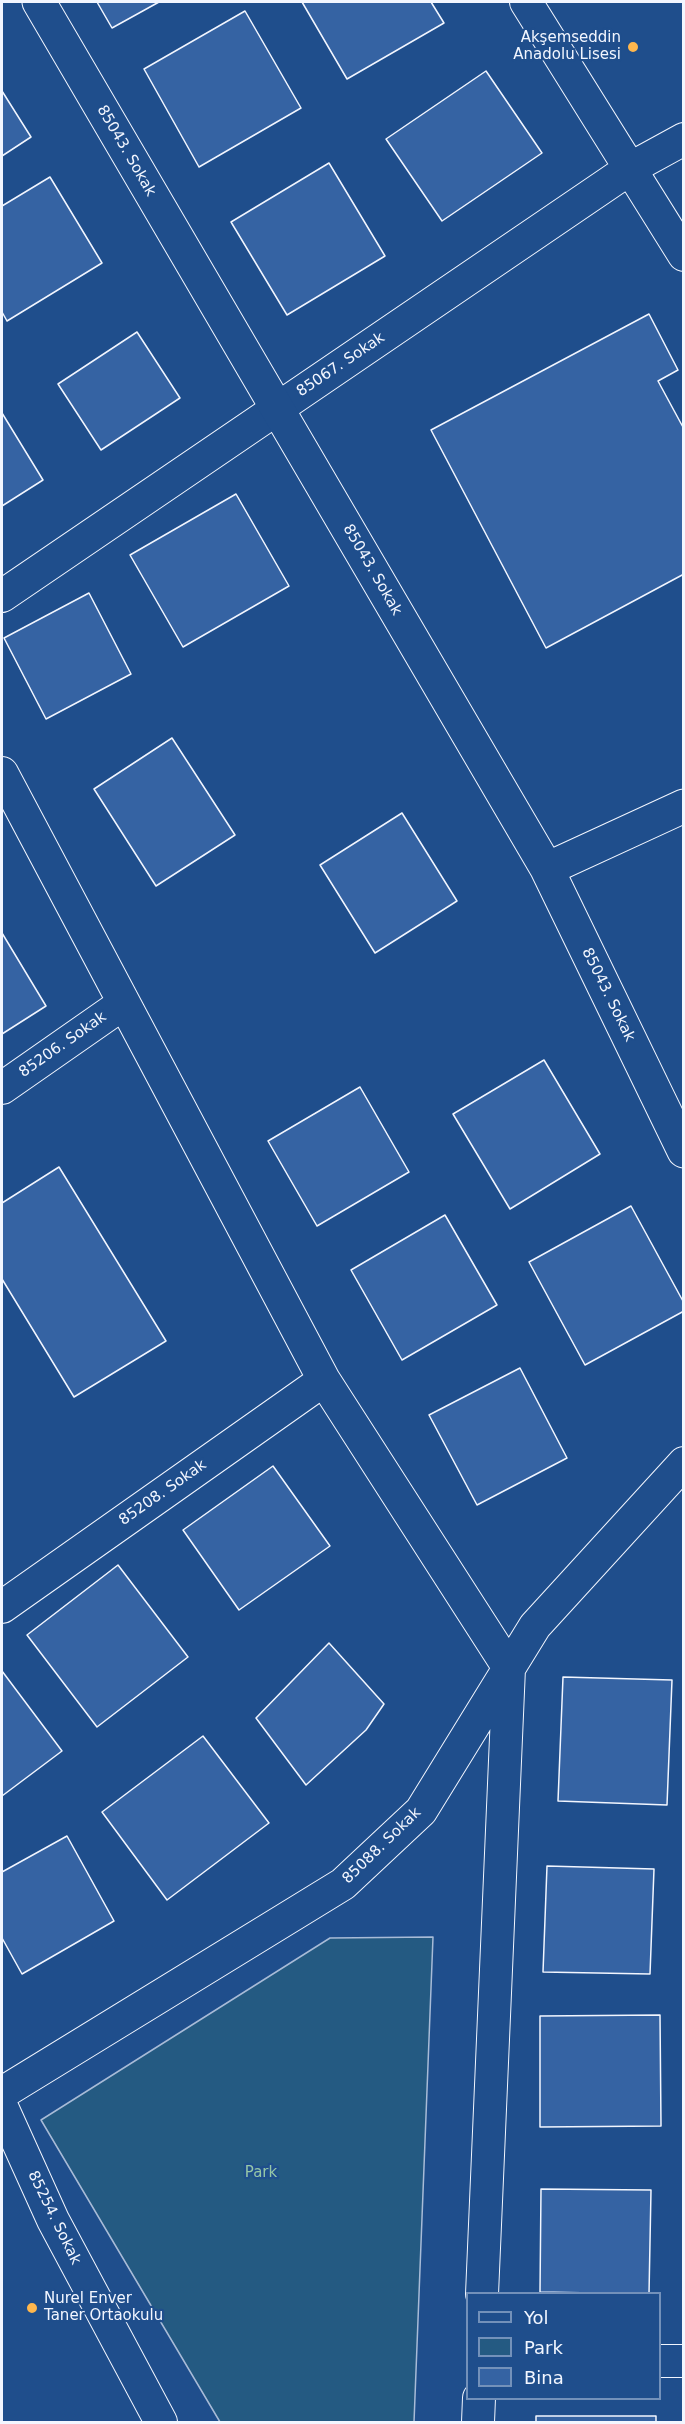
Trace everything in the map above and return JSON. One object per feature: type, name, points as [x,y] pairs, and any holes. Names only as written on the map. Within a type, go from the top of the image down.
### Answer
[{"type":"street","name":"85043. Sokak","points":[[39,2],[547,869],[684,1151]]},
{"type":"street","points":[[526,2],[684,255]]},
{"type":"street","name":"85067. Sokak","points":[[2,596],[631,168],[684,139]]},
{"type":"street","points":[[2,773],[324,1380],[509,1668],[482,2292]]},
{"type":"street","points":[[547,869],[684,806]]},
{"type":"street","name":"85206. Sokak","points":[[2,1088],[124,1003]]},
{"type":"street","name":"85208. Sokak","points":[[2,1607],[324,1380]]},
{"type":"street","name":"85088. Sokak","points":[[2,2093],[343,1884],[421,1811],[535,1626],[684,1463]]},
{"type":"street","name":"85254. Sokak","points":[[2,2107],[53,2220],[161,2422]]},
{"type":"street","points":[[661,2361],[684,2361]]},
{"type":"street","points":[[478,2400],[478,2422]]},
{"type":"green space","name":"Park","points":[[433,1937],[414,2422],[220,2422],[41,2120],[330,1938]]},
{"type":"building","points":[[97,2],[159,2],[112,28]]},
{"type":"building","points":[[302,2],[431,2],[444,23],[347,79]]},
{"type":"building","points":[[245,11],[301,108],[199,167],[144,69]]},
{"type":"building","points":[[486,71],[542,153],[442,221],[386,139]]},
{"type":"building","points":[[2,91],[31,137],[2,156]]},
{"type":"building","points":[[329,163],[385,256],[287,315],[231,222]]},
{"type":"building","points":[[50,177],[102,263],[7,321],[2,312],[2,206]]},
{"type":"building","points":[[649,314],[678,370],[658,381],[684,429],[684,574],[546,648],[431,430]]},
{"type":"building","points":[[137,332],[180,398],[101,450],[58,384]]},
{"type":"building","points":[[2,413],[43,480],[2,506]]},
{"type":"building","points":[[236,494],[289,586],[183,647],[130,555]]},
{"type":"building","points":[[89,593],[131,674],[46,719],[4,638]]},
{"type":"building","points":[[172,738],[235,835],[156,886],[94,789]]},
{"type":"building","points":[[402,813],[457,901],[375,953],[320,865]]},
{"type":"building","points":[[2,933],[46,1006],[2,1034]]},
{"type":"building","points":[[544,1060],[600,1154],[510,1209],[453,1114]]},
{"type":"building","points":[[360,1087],[409,1172],[317,1226],[268,1141]]},
{"type":"building","points":[[59,1167],[166,1341],[74,1397],[2,1279],[2,1203]]},
{"type":"building","points":[[631,1206],[684,1303],[684,1311],[585,1365],[529,1262]]},
{"type":"building","points":[[445,1215],[497,1305],[402,1360],[351,1270]]},
{"type":"building","points":[[520,1368],[567,1458],[477,1505],[429,1415]]},
{"type":"building","points":[[273,1466],[330,1546],[239,1610],[183,1530]]},
{"type":"building","points":[[118,1565],[188,1657],[97,1727],[27,1635]]},
{"type":"building","points":[[329,1643],[384,1704],[366,1730],[306,1785],[256,1718]]},
{"type":"building","points":[[2,1671],[62,1751],[2,1796]]},
{"type":"building","points":[[563,1677],[672,1680],[667,1805],[558,1801]]},
{"type":"building","points":[[203,1736],[269,1823],[167,1900],[102,1812]]},
{"type":"building","points":[[67,1836],[114,1921],[22,1974],[2,1938],[2,1872]]},
{"type":"building","points":[[547,1866],[654,1869],[650,1974],[543,1972]]},
{"type":"building","points":[[660,2015],[661,2126],[540,2127],[540,2016]]},
{"type":"building","points":[[541,2189],[651,2190],[649,2292],[540,2292]]},
{"type":"building","points":[[536,2416],[656,2416],[656,2422],[536,2422]]},
{"type":"place","name":"Akşemseddin Anadolu Lisesi","points":[[633,47]]},
{"type":"place","name":"Nurel Enver Taner Ortaokulu","points":[[32,2308]]}]
